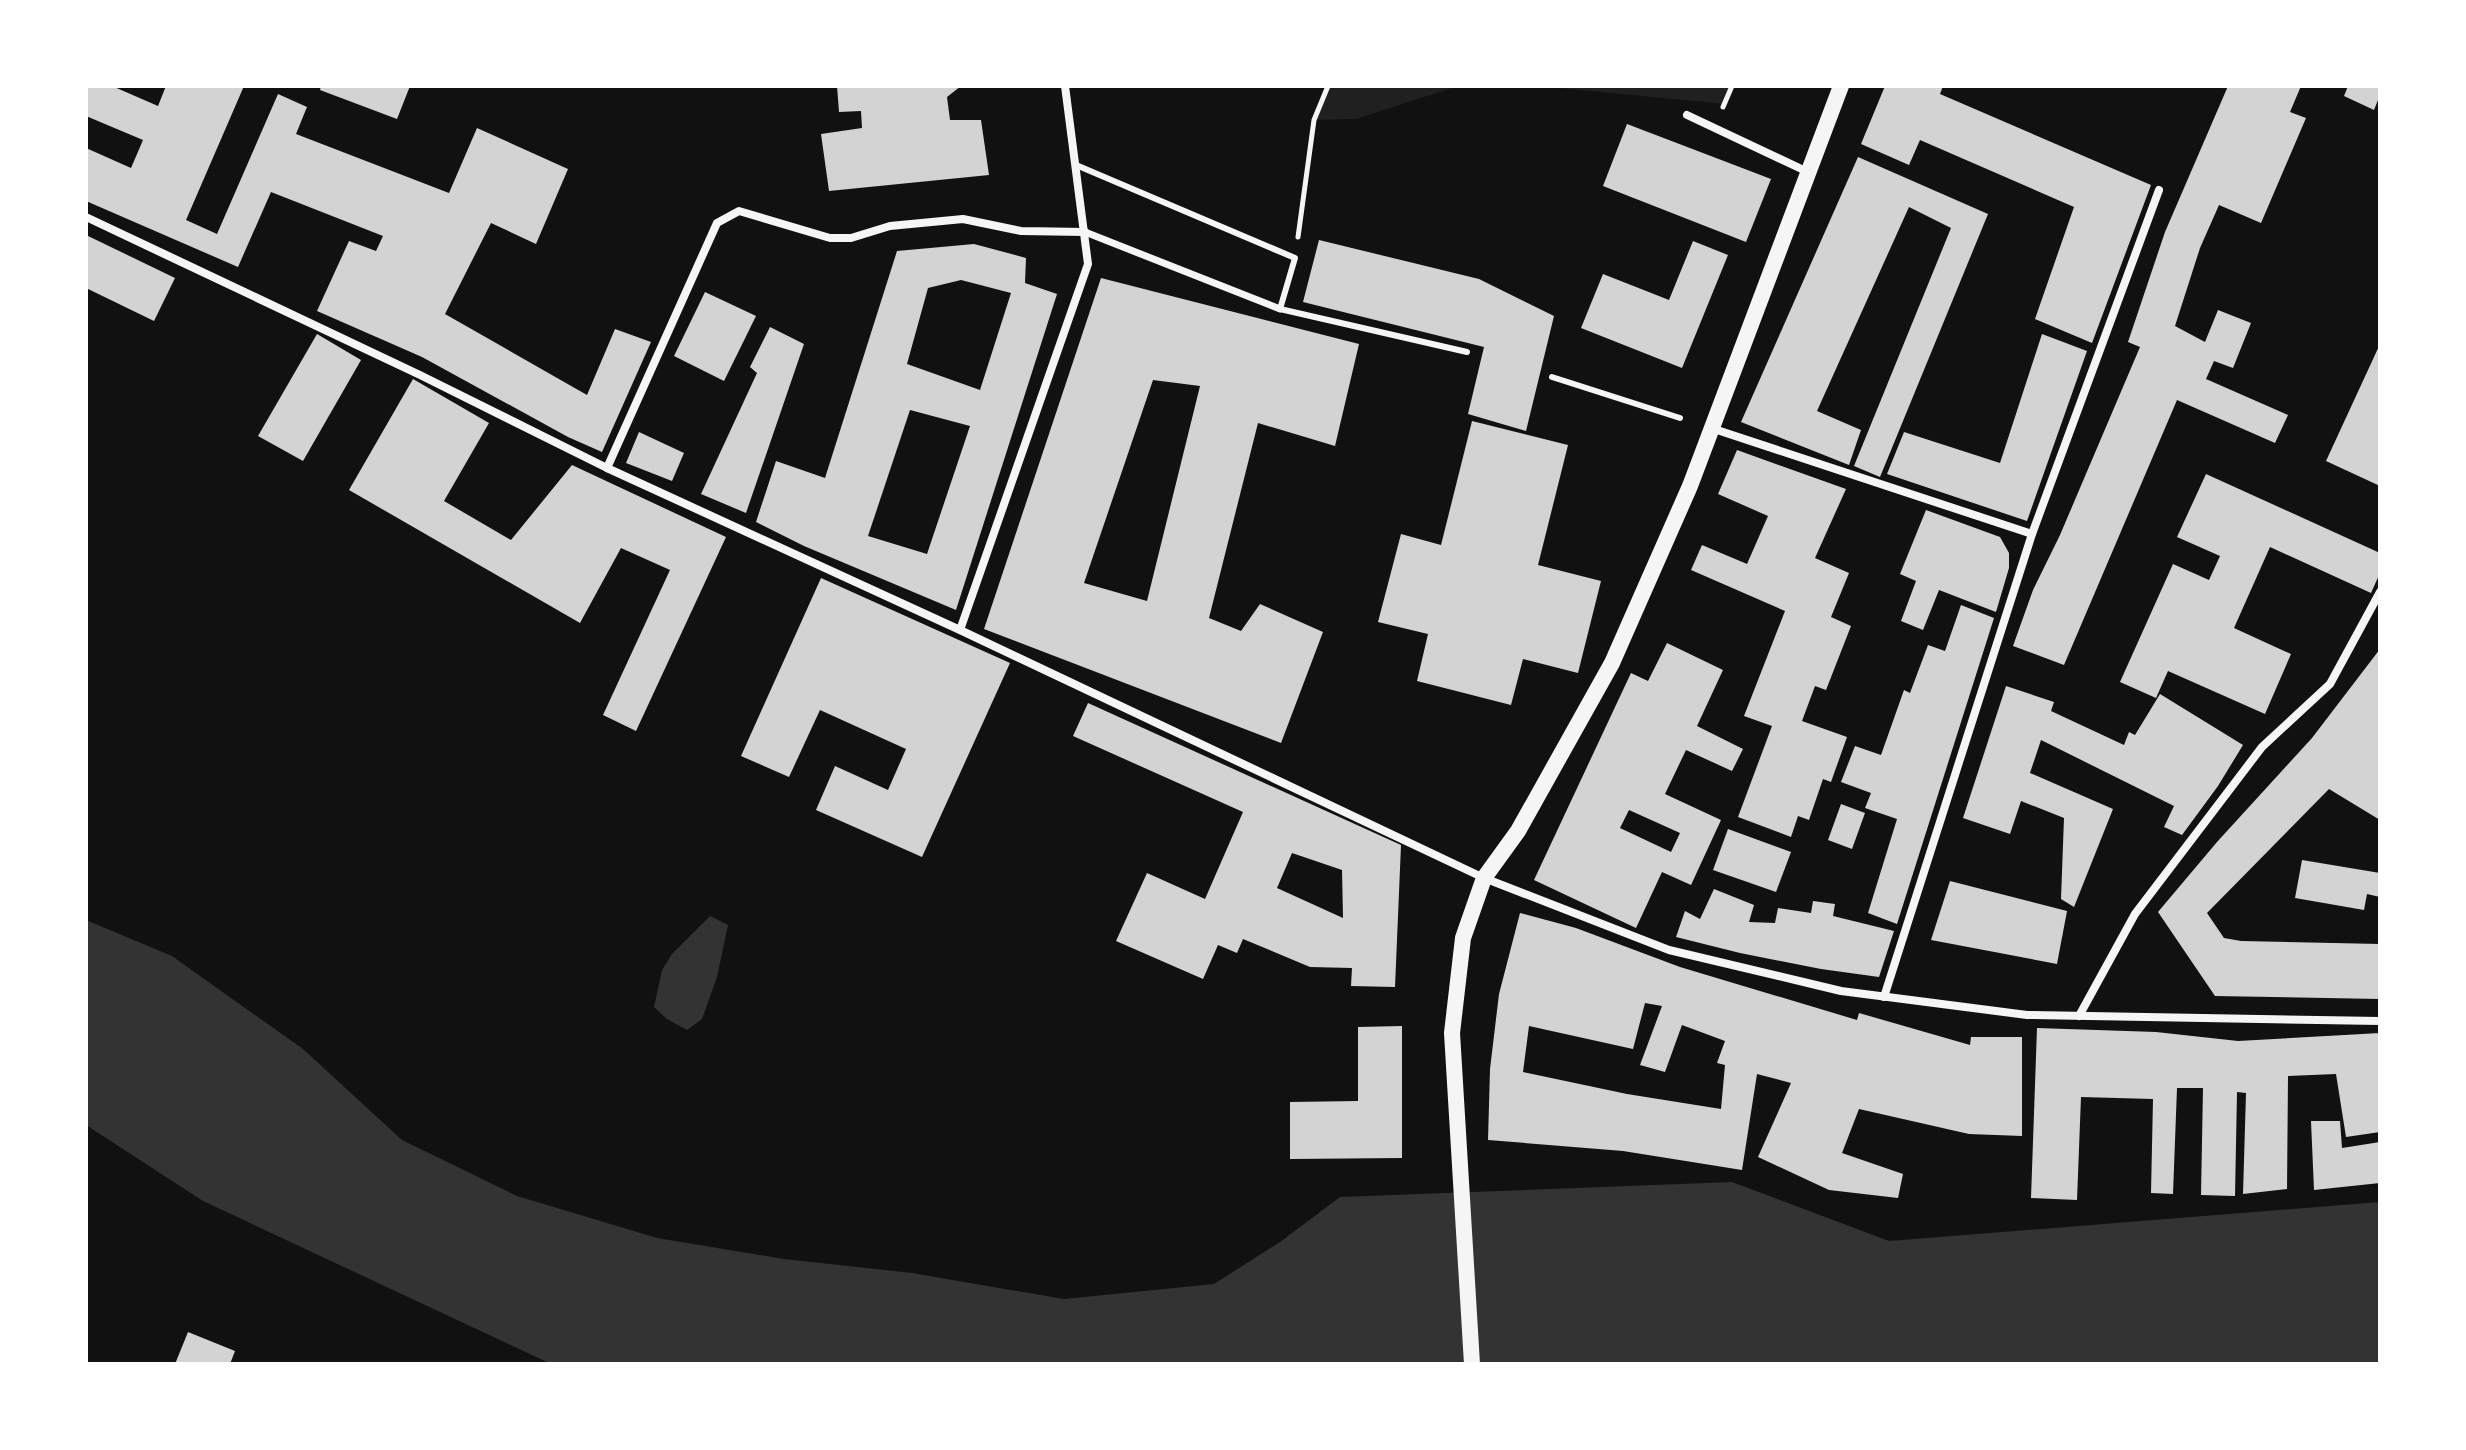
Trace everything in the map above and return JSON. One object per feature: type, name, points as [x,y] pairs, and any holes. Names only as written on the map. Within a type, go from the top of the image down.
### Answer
[{"type":"main road","points":[[1472,1364],[1452,1033],[1463,938],[1484,878],[1518,831],[1612,663],[1690,486],[1841,86]]},
{"type":"street","points":[[960,630],[1088,264],[1065,86]]},
{"type":"street","points":[[1687,115],[1808,172]]},
{"type":"street","points":[[1884,997],[2032,534],[2159,190]]},
{"type":"street","points":[[607,468],[717,223],[739,211],[830,238],[851,238],[890,226],[963,219],[1021,231],[1085,232],[1280,309]]},
{"type":"street","points":[[86,217],[420,375],[607,468],[960,630],[1484,878],[1669,950],[1841,991],[2027,1015],[2380,1021]]},
{"type":"street","points":[[1711,428],[2032,534]]},
{"type":"street","points":[[2079,1016],[2135,914],[2262,747],[2330,684],[2380,592]]},
{"type":"lane","points":[[1076,165],[1295,258],[1280,309],[1467,352]]},
{"type":"lane","points":[[1552,377],[1680,418]]},
{"type":"path","points":[[1295,258],[1314,120],[1328,86]]},
{"type":"shaded area","points":[[1328,86],[1458,86],[1356,119],[1314,120]]},
{"type":"shaded area","points":[[1538,86],[1732,86],[1725,104]]},
{"type":"shaded area","points":[[710,916],[728,925],[717,977],[702,1019],[687,1030],[667,1019],[654,1007],[662,970],[672,954]]},
{"type":"shaded area","points":[[86,920],[172,956],[303,1049],[402,1140],[517,1196],[657,1238],[784,1259],[912,1273],[1064,1299],[1214,1284],[1280,1242],[1340,1197],[1732,1182],[1889,1241],[2380,1202],[2380,1364],[551,1364],[203,1201],[86,1125]]},
{"type":"building","points":[[86,86],[112,86],[158,106],[166,86],[244,86],[186,220],[217,234],[278,94],[307,107],[296,134],[449,193],[477,128],[568,169],[536,244],[491,223],[445,314],[587,395],[615,329],[651,342],[602,452],[568,437],[422,357],[317,311],[349,241],[376,251],[383,236],[271,192],[238,267],[86,201],[86,148],[131,168],[143,140],[86,116]]},
{"type":"building","points":[[321,86],[410,86],[397,119],[320,90]]},
{"type":"building","points":[[837,86],[961,86],[947,97],[950,120],[981,120],[989,175],[829,191],[821,134],[862,128],[861,111],[839,112]]},
{"type":"building","points":[[1885,86],[1943,86],[1940,94],[2151,185],[2092,343],[2035,319],[2074,207],[1920,140],[1909,165],[1861,144]]},
{"type":"building","points":[[2228,86],[2301,86],[2290,112],[2306,118],[2261,223],[2219,205],[2200,248],[2175,326],[2205,342],[2218,310],[2251,323],[2233,368],[2214,361],[2206,379],[2288,415],[2275,443],[2177,400],[2064,665],[2013,646],[2033,590],[2060,535],[2140,347],[2128,342],[2165,232]]},
{"type":"building","points":[[2348,86],[2380,86],[2374,110],[2344,96]]},
{"type":"building","points":[[1627,124],[1771,179],[1746,242],[1603,186]]},
{"type":"building","points":[[1858,157],[1988,214],[1880,477],[1854,466],[1951,228],[1909,207],[1817,411],[1861,430],[1849,465],[1741,422]]},
{"type":"building","points":[[86,235],[175,278],[154,321],[86,288]]},
{"type":"building","points":[[1319,240],[1479,279],[1554,316],[1526,431],[1468,414],[1484,347],[1303,302]]},
{"type":"building","points":[[1693,241],[1728,255],[1682,368],[1581,328],[1603,274],[1669,300]]},
{"type":"building","points":[[974,244],[1026,258],[1025,283],[1057,294],[956,610],[804,546],[756,522],[776,461],[825,478],[897,251]],"holes":[[[961,280],[1011,293],[980,390],[907,364],[928,288]],[[910,410],[970,426],[927,554],[868,536]]]},
{"type":"building","points":[[1101,278],[1359,344],[1335,446],[1258,423],[1209,618],[1241,631],[1260,604],[1323,632],[1281,743],[984,629]],"holes":[[[1153,380],[1200,386],[1147,601],[1084,583]]]},
{"type":"building","points":[[705,292],[756,316],[724,381],[674,356]]},
{"type":"building","points":[[770,327],[804,344],[746,513],[701,494],[757,373],[750,367]]},
{"type":"building","points":[[317,334],[361,360],[303,461],[258,436]]},
{"type":"building","points":[[2042,334],[2087,351],[2027,521],[1887,474],[1904,432],[2000,463]]},
{"type":"building","points":[[2380,344],[2380,486],[2326,461]]},
{"type":"building","points":[[413,379],[489,423],[444,501],[511,540],[572,465],[726,537],[636,731],[603,715],[670,570],[621,548],[580,623],[349,490]]},
{"type":"building","points":[[1472,421],[1568,445],[1538,565],[1601,581],[1578,673],[1523,659],[1511,705],[1417,681],[1428,634],[1378,622],[1401,534],[1441,545]]},
{"type":"building","points":[[639,432],[684,453],[672,481],[626,463]]},
{"type":"building","points":[[1737,450],[1846,489],[1815,558],[1849,573],[1831,617],[1851,626],[1826,690],[1815,686],[1802,721],[1847,737],[1831,782],[1823,779],[1809,820],[1798,816],[1791,837],[1738,817],[1772,726],[1744,716],[1785,611],[1691,570],[1702,545],[1747,564],[1768,516],[1718,494]]},
{"type":"building","points":[[2206,474],[2380,553],[2380,573],[2371,593],[2270,547],[2234,628],[2291,654],[2265,714],[2168,671],[2156,698],[2120,682],[2173,564],[2209,580],[2220,556],[2177,537]]},
{"type":"building","points":[[1926,510],[2000,537],[2009,553],[2009,568],[1996,612],[1939,590],[1923,630],[1901,621],[1916,581],[1900,574]]},
{"type":"building","points":[[821,578],[1010,663],[922,857],[816,810],[835,766],[888,790],[906,749],[820,710],[789,777],[741,756]]},
{"type":"building","points":[[1961,605],[1994,618],[1897,924],[1868,913],[1897,819],[1865,808],[1871,793],[1841,782],[1855,746],[1881,755],[1904,690],[1910,693],[1928,645],[1945,651]]},
{"type":"building","points":[[1667,643],[1723,670],[1697,726],[1743,749],[1732,771],[1686,750],[1665,794],[1721,820],[1691,885],[1662,872],[1636,928],[1534,880],[1631,673],[1648,681]],"holes":[[[1629,810],[1680,833],[1671,852],[1620,828]]]},
{"type":"building","points":[[2380,649],[2380,820],[2329,789],[2207,913],[2224,938],[2380,944],[2380,999],[2215,996],[2158,912],[2312,738]]},
{"type":"building","points":[[2006,686],[2054,702],[2051,711],[2124,745],[2129,732],[2135,735],[2160,694],[2243,745],[2182,835],[2164,827],[2174,806],[2041,740],[2030,773],[2113,809],[2074,907],[2061,899],[2064,818],[2021,801],[2010,834],[1963,818]]},
{"type":"building","points":[[1088,703],[1401,845],[1395,987],[1351,986],[1352,968],[1310,967],[1243,939],[1237,953],[1218,945],[1203,979],[1116,941],[1147,873],[1205,899],[1243,812],[1073,736]],"holes":[[[1292,853],[1342,870],[1343,918],[1277,888]]]},
{"type":"building","points":[[1841,804],[1865,813],[1852,849],[1828,840]]},
{"type":"building","points":[[1728,829],[1791,852],[1776,892],[1713,870]]},
{"type":"building","points":[[2302,860],[2380,873],[2380,897],[2367,894],[2364,910],[2295,898]]},
{"type":"building","points":[[1950,881],[2067,911],[2057,964],[1931,940]]},
{"type":"building","points":[[1714,889],[1754,905],[1749,922],[1775,923],[1778,908],[1811,913],[1813,901],[1835,904],[1833,916],[1894,931],[1879,977],[1821,969],[1676,937],[1685,911],[1700,919]]},
{"type":"building","points":[[1520,913],[1576,928],[1680,967],[1857,1020],[1859,1013],[1970,1045],[1971,1037],[2022,1037],[2022,1136],[1969,1134],[1859,1109],[1842,1153],[1903,1174],[1898,1198],[1829,1190],[1758,1157],[1791,1083],[1757,1074],[1742,1170],[1623,1151],[1488,1140],[1490,1069],[1499,994]],"holes":[[[1645,1003],[1662,1006],[1640,1065],[1665,1072],[1682,1025],[1725,1041],[1717,1063],[1725,1065],[1721,1109],[1627,1094],[1523,1072],[1529,1026],[1633,1049]]]},
{"type":"building","points":[[1402,1026],[1402,1158],[1290,1159],[1290,1102],[1358,1101],[1358,1027]]},
{"type":"building","points":[[2037,1028],[2156,1032],[2238,1041],[2380,1033],[2380,1132],[2346,1137],[2336,1074],[2288,1076],[2287,1189],[2243,1194],[2246,1093],[2237,1092],[2235,1196],[2201,1195],[2203,1088],[2177,1088],[2173,1194],[2151,1193],[2153,1099],[2081,1097],[2077,1200],[2031,1198]]},
{"type":"building","points":[[2311,1121],[2340,1121],[2342,1148],[2380,1142],[2380,1183],[2314,1190]]},
{"type":"building","points":[[188,1332],[235,1351],[230,1364],[175,1364]]}]
